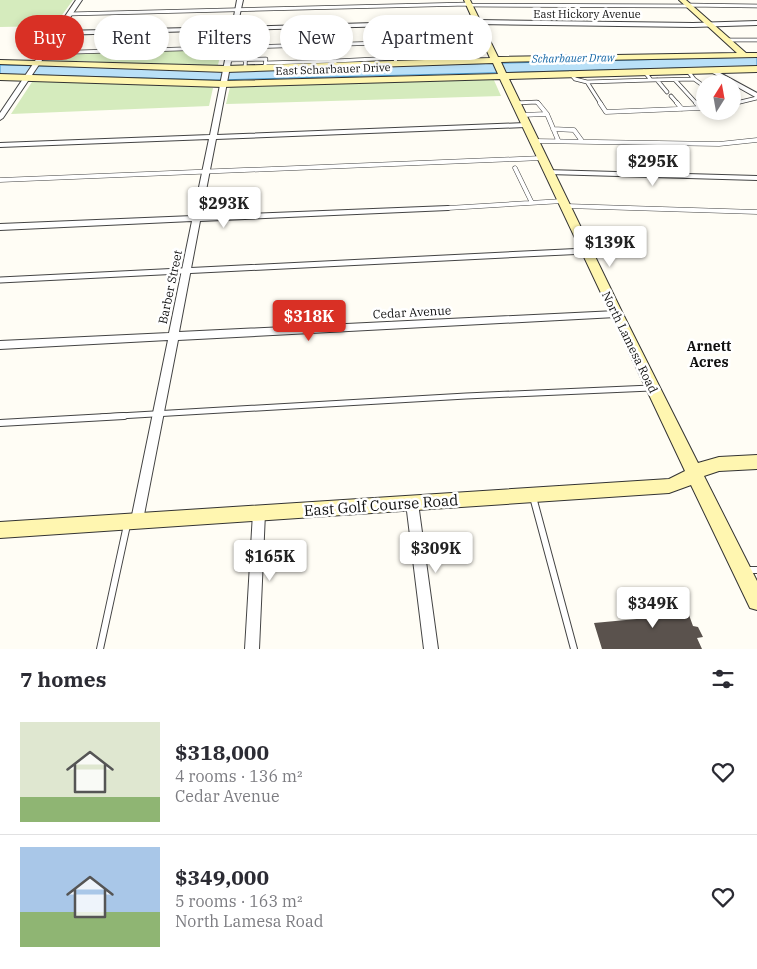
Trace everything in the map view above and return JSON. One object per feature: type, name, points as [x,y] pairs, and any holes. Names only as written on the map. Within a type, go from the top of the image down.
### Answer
[{"type":"main road","name":"North Lamesa Road","points":[[468,3],[474,15]]},
{"type":"main road","points":[[686,4],[744,55]]},
{"type":"main road","name":"North Lamesa Road","points":[[492,53],[694,474],[749,570],[757,601]]},
{"type":"main road","name":"East Scharbauer Drive","points":[[0,77],[223,84],[757,55]]},
{"type":"main road","name":"East Scharbauer Drive","points":[[0,62],[265,65],[414,60]]},
{"type":"main road","name":"East Scharbauer Drive","points":[[448,60],[499,68],[570,73],[757,69]]},
{"type":"main road","name":"East Golf Course Road","points":[[0,530],[669,486],[682,483],[694,474],[714,465],[757,462]]},
{"type":"street","points":[[69,14],[79,0]]},
{"type":"street","name":"Barber Street","points":[[237,15],[240,0]]},
{"type":"street","name":"East Hickory Avenue","points":[[492,22],[710,25],[757,23]]},
{"type":"street","name":"East Hickory Avenue","points":[[270,27],[363,25]]},
{"type":"street","name":"East Hickory Avenue","points":[[84,32],[179,30]]},
{"type":"street","points":[[0,118],[39,60]]},
{"type":"street","name":"Barber Street","points":[[132,520],[157,413],[228,60]]},
{"type":"street","points":[[711,70],[757,97]]},
{"type":"street","points":[[0,145],[212,136],[521,114]]},
{"type":"street","points":[[549,172],[757,178]]},
{"type":"street","points":[[0,227],[448,208]]},
{"type":"street","name":"Cedar Avenue","points":[[0,345],[616,314]]},
{"type":"street","points":[[412,503],[431,649]]},
{"type":"street","points":[[252,649],[259,513]]},
{"type":"lane","points":[[69,14],[468,3],[757,6]]},
{"type":"lane","points":[[727,40],[757,40]]},
{"type":"lane","points":[[270,48],[363,44]]},
{"type":"lane","points":[[84,52],[179,50]]},
{"type":"lane","points":[[688,70],[694,79]]},
{"type":"lane","points":[[644,71],[651,80]]},
{"type":"lane","points":[[570,73],[575,79],[587,82],[694,79]]},
{"type":"lane","points":[[657,80],[667,92]]},
{"type":"lane","points":[[675,80],[696,101]]},
{"type":"lane","points":[[587,82],[606,112],[696,108]]},
{"type":"lane","points":[[671,96],[682,109]]},
{"type":"lane","points":[[741,101],[757,97]]},
{"type":"lane","points":[[521,114],[538,102],[547,114],[558,140]]},
{"type":"lane","points":[[521,114],[547,114]]},
{"type":"lane","points":[[553,129],[574,129],[578,132],[582,141]]},
{"type":"lane","points":[[533,141],[719,144],[757,140]]},
{"type":"lane","points":[[0,180],[542,158]]},
{"type":"lane","points":[[515,168],[532,203]]},
{"type":"lane","points":[[448,208],[532,203],[755,212],[757,217]]},
{"type":"lane","points":[[0,280],[587,251]]},
{"type":"lane","points":[[0,423],[466,396],[652,388]]},
{"type":"lane","points":[[533,495],[574,649]]},
{"type":"lane","points":[[100,649],[132,520]]},
{"type":"green space","points":[[0,0],[73,0],[62,15],[15,15],[15,27],[0,27]]},
{"type":"green space","points":[[179,49],[179,60],[219,60],[218,65],[45,60],[84,60],[84,52],[94,52],[94,60],[169,60],[169,50]]},
{"type":"green space","points":[[493,78],[501,96],[226,104],[230,87]]},
{"type":"green space","points":[[32,82],[206,86],[213,88],[209,106],[11,114]]},
{"type":"water","points":[[757,57],[757,66],[216,80],[0,74],[0,65],[218,70]]},
{"type":"building","points":[[677,595],[680,603],[685,604],[693,626],[698,627],[703,637],[697,638],[702,649],[602,649],[594,623],[658,617],[650,597]]},
{"type":"district","name":"Arnett Acres","points":[[709,354]]},
{"type":"water label","name":"Scharbauer Draw","points":[[573,58]]}]
